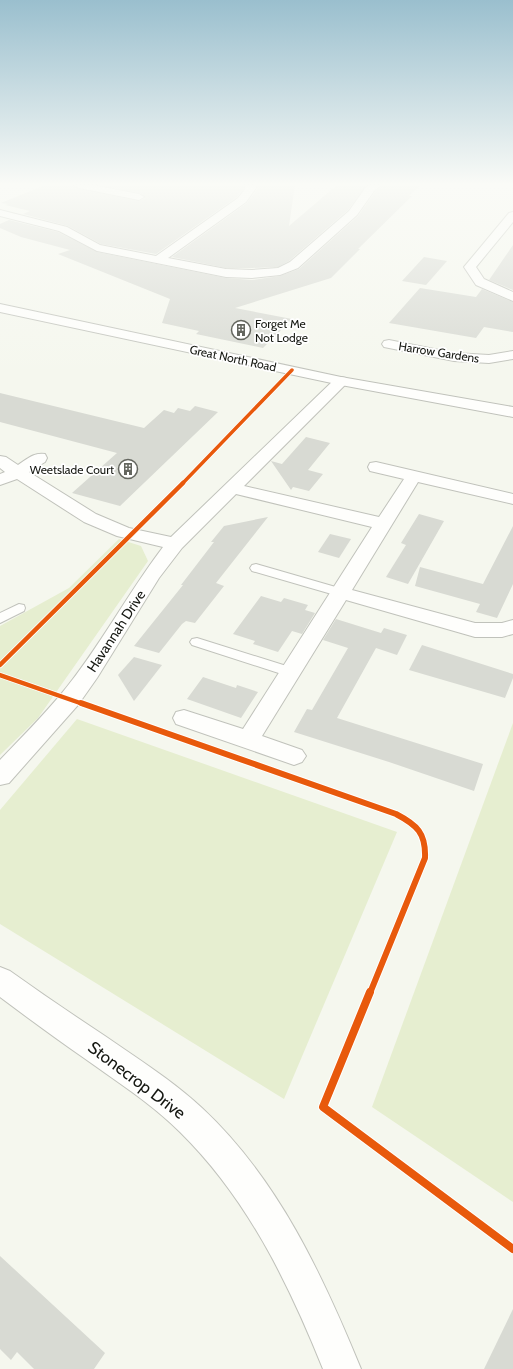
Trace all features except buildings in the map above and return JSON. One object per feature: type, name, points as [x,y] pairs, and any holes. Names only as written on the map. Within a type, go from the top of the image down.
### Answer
[{"type":"street","points":[[102,249],[226,273],[252,274],[280,271],[294,265],[312,249]]},
{"type":"street","points":[[158,260],[174,249]]},
{"type":"street","points":[[485,249],[470,267],[480,282],[513,297]]},
{"type":"street","name":"Great North Road","points":[[0,308],[341,380],[513,412]]},
{"type":"street","name":"Harrow Gardens","points":[[389,344],[454,357],[489,359],[513,355]]},
{"type":"street","name":"Havannah Drive","points":[[0,776],[70,699],[93,667],[151,576],[175,544],[192,525],[233,488],[341,380]]},
{"type":"street","points":[[0,480],[17,473],[39,458]]},
{"type":"street","points":[[0,461],[90,518],[128,533],[175,544]]},
{"type":"street","points":[[376,467],[513,499]]},
{"type":"street","points":[[248,740],[414,477]]},
{"type":"street","points":[[233,488],[383,524]]},
{"type":"street","points":[[342,593],[475,630],[502,630],[513,628]]},
{"type":"street","points":[[184,718],[294,756]]},
{"type":"street","name":"Stonecrop Drive","points":[[0,980],[148,1084],[190,1120],[225,1156],[255,1194],[289,1251],[322,1318],[342,1369]]},
{"type":"lane","points":[[256,568],[342,593]]},
{"type":"lane","points":[[0,619],[19,608]]},
{"type":"lane","points":[[197,642],[291,672]]},
{"type":"green space","points":[[119,539],[141,546],[148,561],[38,718],[0,755],[0,626],[69,588]]},
{"type":"green space","points":[[77,719],[397,832],[284,1099],[0,924],[0,810]]},
{"type":"green space","points":[[513,723],[513,1202],[372,1107]]},
{"type":"cycle path","points":[[0,665],[133,534],[292,370]]},
{"type":"cycle path","points":[[0,675],[396,814],[410,822],[420,831],[425,842],[425,858],[323,1107],[513,1249]]},
{"type":"place","name":"Forget Me Not Lodge","points":[[241,330]]},
{"type":"place","name":"Weetslade Court","points":[[128,469]]}]
